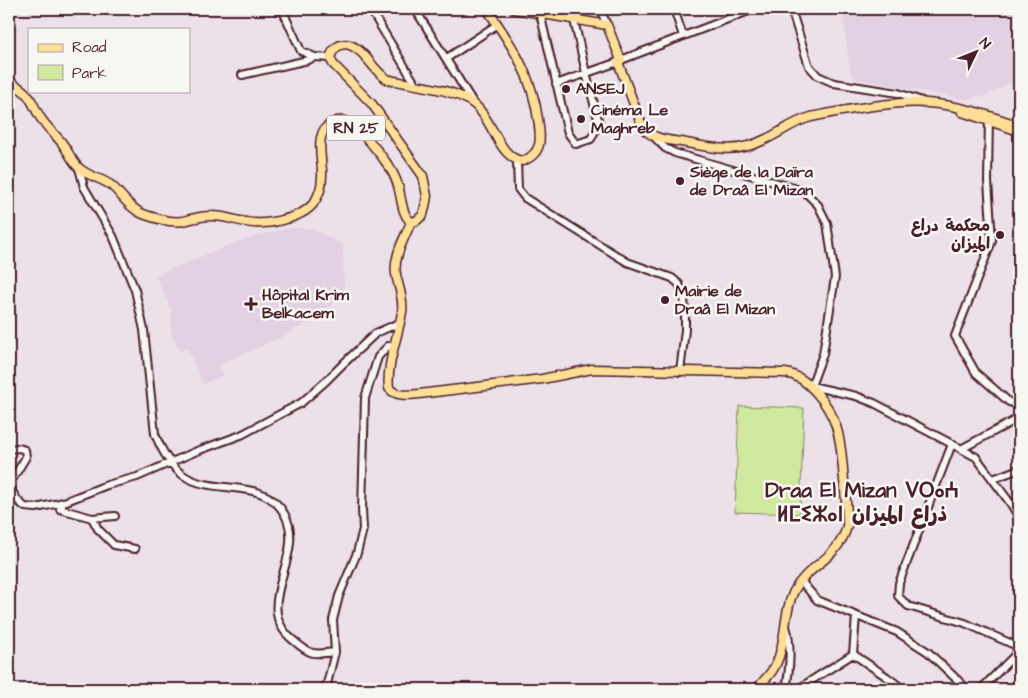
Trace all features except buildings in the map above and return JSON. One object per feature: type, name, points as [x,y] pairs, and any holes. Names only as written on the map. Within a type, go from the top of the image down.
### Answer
[{"type":"main road","points":[[330,58],[336,47],[342,44],[349,45],[356,48],[386,78],[452,93],[466,99],[475,105],[488,120],[505,151],[511,158],[523,161],[535,155],[540,140],[536,104],[527,73],[487,9]]},
{"type":"main road","points":[[514,9],[607,26],[643,128],[654,137],[729,150],[754,144],[809,118],[874,106],[903,103],[958,107],[1019,131]]},
{"type":"main road","name":"RN 25","points":[[9,86],[12,83],[25,91],[46,125],[63,144],[79,168],[110,185],[140,213],[155,218],[182,221],[196,217],[211,216],[227,217],[256,224],[294,217],[304,212],[313,204],[319,194],[323,173],[320,142],[323,132],[330,124],[338,120],[347,122],[355,127],[376,150],[396,180],[406,216],[411,222],[416,221],[423,215],[427,196],[423,176],[372,104],[333,64],[330,58]]},
{"type":"main road","points":[[989,118],[1019,126]]},
{"type":"main road","points":[[411,222],[395,267],[402,304],[389,384],[391,391],[400,394],[419,394],[592,370],[785,373],[801,378],[811,386],[836,426],[841,448],[848,526],[846,534],[836,550],[801,581],[792,597],[777,663],[765,681],[756,689]]},
{"type":"street","points":[[282,9],[301,51],[315,57],[330,58]]},
{"type":"street","points":[[370,9],[416,85]]},
{"type":"street","points":[[415,9],[475,105]]},
{"type":"street","points":[[600,9],[607,26]]},
{"type":"street","points":[[674,9],[683,36]]},
{"type":"street","points":[[556,84],[754,9]]},
{"type":"street","points":[[791,9],[809,66],[818,76],[834,83],[898,93],[937,105]]},
{"type":"street","points":[[540,13],[568,134],[576,144],[591,139],[599,123],[574,20]]},
{"type":"street","points":[[447,58],[498,24]]},
{"type":"street","points":[[242,75],[315,57]]},
{"type":"street","points":[[989,118],[988,181],[992,241],[955,336],[976,374],[1009,402],[1019,405]]},
{"type":"street","points":[[654,137],[665,148],[675,153],[791,187],[806,193],[818,205],[827,223],[835,277],[823,354],[811,386],[856,396],[874,403],[976,457],[993,478],[1019,518]]},
{"type":"street","points":[[517,161],[518,189],[525,198],[627,262],[672,278],[679,284],[684,297],[685,313],[680,372]]},
{"type":"street","points":[[79,168],[84,187],[112,236],[135,290],[144,330],[155,434],[161,449],[182,474],[194,480],[207,484],[251,490],[265,495],[277,504],[285,516],[290,533],[289,555],[275,607],[279,622],[287,635],[308,651],[315,654],[334,652]]},
{"type":"street","points":[[9,449],[18,448],[25,450],[26,457],[12,480],[12,491],[25,507],[36,508],[64,502],[107,484],[137,476],[241,435],[300,402],[326,382],[376,333],[399,323]]},
{"type":"street","points":[[322,689],[327,684],[334,652],[333,620],[337,604],[357,554],[363,529],[365,398],[378,357],[388,346],[394,346]]},
{"type":"street","points":[[960,449],[1019,418]]},
{"type":"street","points":[[952,444],[899,583],[898,596],[908,606],[965,623],[1019,649],[981,689]]},
{"type":"street","points":[[993,478],[1019,469]]},
{"type":"street","points":[[64,502],[60,509],[92,518],[115,516]]},
{"type":"street","points":[[92,518],[98,529],[114,545],[135,549]]},
{"type":"street","points":[[801,581],[817,600],[897,632],[928,652],[967,689]]},
{"type":"street","points":[[853,654],[856,616]]},
{"type":"street","points":[[786,624],[789,636],[790,668],[786,689]]},
{"type":"street","points":[[798,689],[853,654]]},
{"type":"street","points":[[853,654],[902,689]]},
{"type":"shaded area","points":[[842,9],[1019,9],[1019,78],[986,96],[964,99],[857,79],[851,75]]},
{"type":"shaded area","name":"Hôpital Krim Belkacem","points":[[292,228],[313,229],[343,245],[344,288],[339,300],[307,323],[219,365],[224,375],[203,384],[187,348],[180,351],[171,332],[171,309],[156,277],[173,268],[235,243],[259,235]]},
{"type":"green space","points":[[739,406],[804,408],[800,514],[735,512]]},
{"type":"place","name":"ANSEJ","points":[[566,89]]},
{"type":"place","name":"Cinéma Le Maghreb","points":[[581,119]]},
{"type":"place","name":"Siège de la Daïra de Draâ El Mizan","points":[[680,181]]},
{"type":"place","name":"محكمة دراع الميزان","points":[[1000,235]]},
{"type":"place","name":"Mairie de Draâ El Mizan","points":[[665,300]]},
{"type":"place","name":"Hôpital Krim Belkacem","points":[[251,304]]},
{"type":"district","name":"Draa El Mizan ⴸⵔⴰⵄ ⵍⵎⵉⵣⴰⵏ ذراع الميزان","points":[[862,502]]}]
